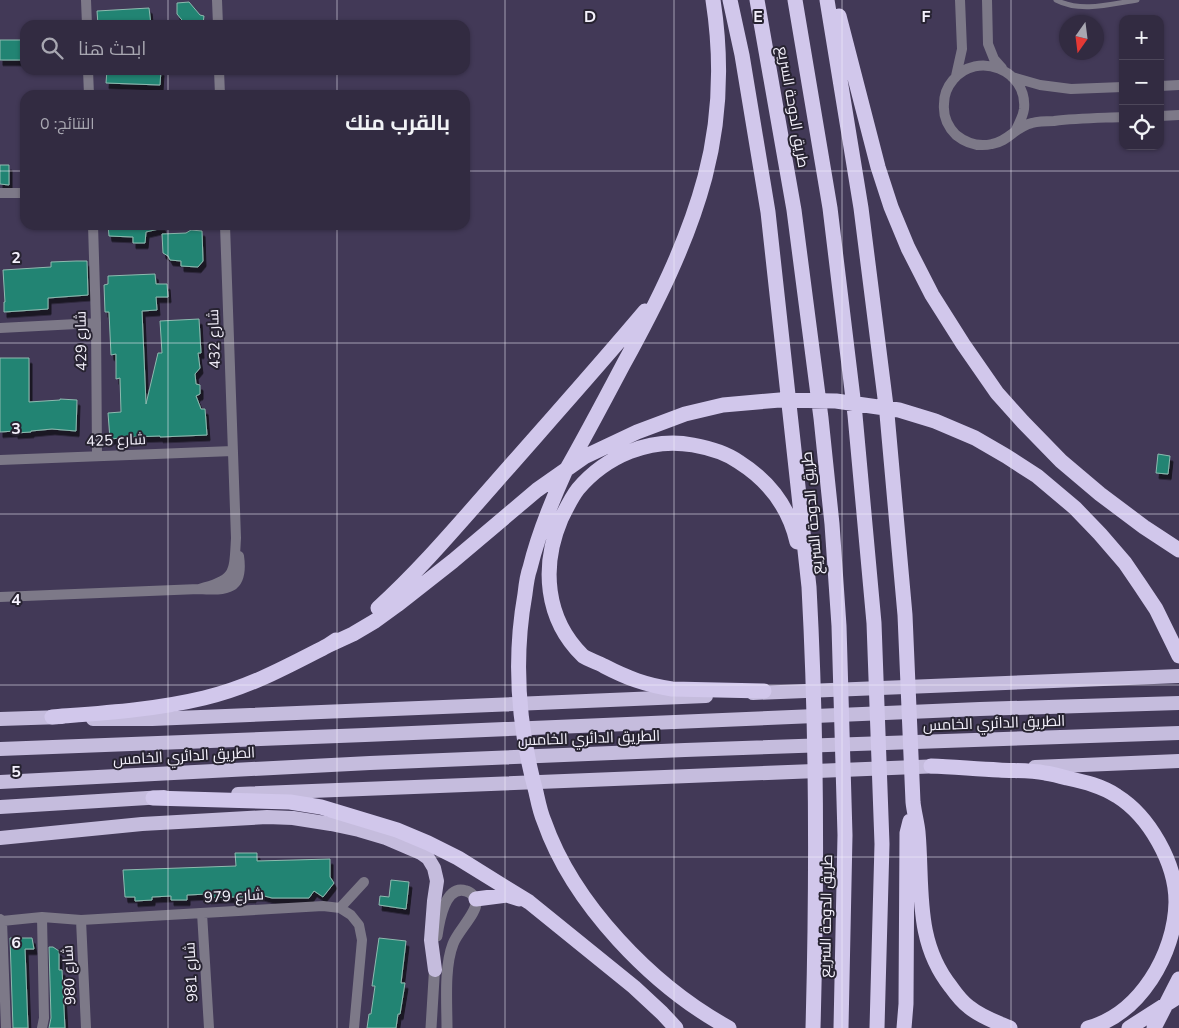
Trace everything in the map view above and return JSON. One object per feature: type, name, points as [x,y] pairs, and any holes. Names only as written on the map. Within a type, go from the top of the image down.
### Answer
[{"type":"highway","points":[[713,0],[719,61],[712,146],[705,177],[678,256],[662,291],[565,472],[540,532],[529,569],[519,631],[518,667],[524,742],[530,771],[544,821],[565,866],[580,891],[618,939],[640,962],[684,1000],[729,1028]]},
{"type":"highway","points":[[730,0],[742,55],[768,212],[810,587],[816,838],[813,1028]]},
{"type":"highway","name":"طريق الدوحة السريع","points":[[756,0],[794,210],[823,437],[832,524],[839,626],[845,835],[841,1028]]},
{"type":"highway","name":"طريق الدوحة السريع","points":[[795,0],[830,208],[856,415],[874,623],[882,844],[877,1028]]},
{"type":"highway","points":[[827,0],[861,208],[887,414],[905,615],[913,802],[918,832],[925,935],[931,954],[945,980],[969,1007],[989,1020],[1010,1028]]},
{"type":"highway","points":[[835,0],[878,168],[891,207],[908,248],[932,295],[997,393],[1023,422],[1061,461],[1107,500],[1179,550]]},
{"type":"highway","points":[[327,646],[371,615],[408,581],[662,291]]},
{"type":"highway","points":[[0,719],[52,717],[149,708],[205,698],[272,674],[360,629],[397,605],[453,561],[537,490],[584,457],[637,432],[685,414],[723,406],[780,400],[836,401],[899,410],[935,421],[975,438],[1006,456],[1037,476],[1075,508],[1100,534],[1125,563],[1156,609],[1179,656]]},
{"type":"highway","points":[[764,692],[658,687],[617,673],[585,657],[561,627],[552,601],[549,576],[552,544],[557,528],[577,490],[596,472],[618,456],[664,443],[682,443],[699,446],[732,456],[756,473],[770,486],[787,512],[795,530],[812,638]]},
{"type":"highway","points":[[52,717],[102,720],[152,719],[1179,676]]},
{"type":"highway","name":"الطريق الدائري الخامس","points":[[0,749],[1179,702]]},
{"type":"highway","name":"الطريق الدائري الخامس","points":[[0,782],[675,750],[1179,733]]},
{"type":"highway","points":[[0,807],[153,798],[931,766],[1050,767],[1179,761]]},
{"type":"highway","points":[[931,766],[1045,773],[1092,784],[1117,795],[1135,809],[1148,825],[1165,854],[1173,880],[1176,901],[1170,937],[1154,975],[1139,996],[1124,1011],[1088,1028]]},
{"type":"highway","points":[[153,798],[290,802],[321,807],[397,830],[428,843],[458,858],[529,902],[634,987],[676,1028]]},
{"type":"highway","points":[[904,1028],[906,1004],[907,833],[913,802]]},
{"type":"highway","points":[[0,838],[142,824],[268,817],[293,818],[330,824],[386,838],[421,853],[428,858],[436,873],[437,881],[431,940],[435,970]]},
{"type":"highway","points":[[476,899],[507,895],[529,902]]},
{"type":"highway","points":[[1154,1028],[1179,979]]},
{"type":"highway","points":[[1129,1028],[1179,996]]},
{"type":"street","points":[[86,0],[87,20]]},
{"type":"street","points":[[217,0],[218,20]]},
{"type":"street","points":[[956,76],[962,49],[960,0]]},
{"type":"street","points":[[987,0],[988,44],[994,59],[1019,86],[1023,97],[1024,109],[1022,120],[1016,130]]},
{"type":"street","points":[[1119,87],[1071,89],[1040,85],[1008,74],[992,66],[979,65],[967,69],[956,76],[948,86],[944,98],[944,111],[948,124],[956,135],[967,142],[980,145],[994,144],[1006,139],[1016,130],[1030,123],[1119,117]]},
{"type":"street","points":[[88,75],[89,90]]},
{"type":"street","points":[[219,75],[220,90]]},
{"type":"street","points":[[1164,86],[1179,85]]},
{"type":"street","points":[[1164,116],[1179,115]]},
{"type":"street","points":[[0,193],[20,193]]},
{"type":"street","name":"شارع 429","points":[[93,230],[97,456]]},
{"type":"street","name":"شارع 432","points":[[0,597],[200,589],[218,590],[231,586],[239,576],[225,230]]},
{"type":"street","points":[[0,328],[96,323]]},
{"type":"street","name":"شارع 425","points":[[0,460],[233,452]]},
{"type":"street","points":[[354,1028],[362,940],[359,925],[351,915],[340,908],[364,882]]},
{"type":"street","points":[[431,1028],[438,929],[446,902],[454,892],[460,890],[472,894],[476,899],[476,908],[455,938],[449,956],[447,1028]]},
{"type":"street","name":"شارع 979","points":[[1,920],[42,918],[81,920],[323,906],[340,908]]},
{"type":"street","name":"شارع 981","points":[[202,913],[209,1028]]},
{"type":"street","points":[[42,918],[44,1018],[42,1028]]},
{"type":"street","points":[[1,920],[6,1028]]},
{"type":"street","name":"شارع 980","points":[[81,920],[86,1028]]},
{"type":"lane","points":[[1056,0],[1079,6],[1107,6],[1137,0]]},
{"type":"lane","points":[[1096,0],[1107,6]]},
{"type":"building","points":[[189,2],[200,15],[204,16],[204,20],[182,20],[177,14],[177,3]]},
{"type":"building","points":[[149,8],[150,20],[98,20],[97,11]]},
{"type":"building","points":[[0,40],[20,40],[20,60],[0,60]]},
{"type":"building","points":[[107,75],[161,75],[160,85],[106,83]]},
{"type":"building","points":[[0,165],[9,165],[9,185],[0,184]]},
{"type":"building","points":[[108,230],[154,230],[146,232],[145,243],[133,243],[133,237],[109,236]]},
{"type":"building","points":[[191,230],[202,231],[203,261],[198,267],[181,266],[181,261],[170,260],[163,253],[162,234],[186,233]]},
{"type":"building","points":[[87,261],[88,295],[48,298],[48,309],[4,312],[3,270],[51,267],[51,262]]},
{"type":"building","points":[[155,274],[156,284],[167,284],[168,297],[156,297],[157,310],[142,311],[146,404],[158,353],[162,353],[160,321],[199,319],[201,353],[198,353],[200,368],[195,374],[196,384],[200,385],[200,394],[196,396],[201,409],[205,409],[207,435],[110,439],[108,413],[121,412],[120,378],[116,379],[116,354],[111,355],[109,312],[105,312],[104,285],[108,284],[108,276]]},
{"type":"building","points":[[0,358],[29,358],[29,402],[60,399],[77,400],[76,431],[52,429],[15,433],[15,431],[0,432]]},
{"type":"building","points":[[1158,454],[1170,456],[1168,474],[1156,473]]},
{"type":"building","points":[[235,853],[257,853],[257,861],[330,859],[330,877],[334,883],[323,897],[314,891],[309,898],[272,898],[253,893],[253,897],[208,898],[208,894],[187,895],[187,900],[171,900],[171,896],[152,897],[152,900],[135,901],[135,897],[125,897],[123,870],[236,866]]},
{"type":"building","points":[[391,880],[409,882],[406,909],[379,905],[380,896],[389,897]]},
{"type":"building","points":[[10,938],[32,938],[34,949],[25,949],[28,1028],[13,1028]]},
{"type":"building","points":[[379,938],[406,941],[401,983],[405,983],[396,1028],[367,1028],[375,986],[372,986]]},
{"type":"building","points":[[49,947],[59,951],[59,970],[62,970],[65,1028],[49,1028],[51,1018]]}]
